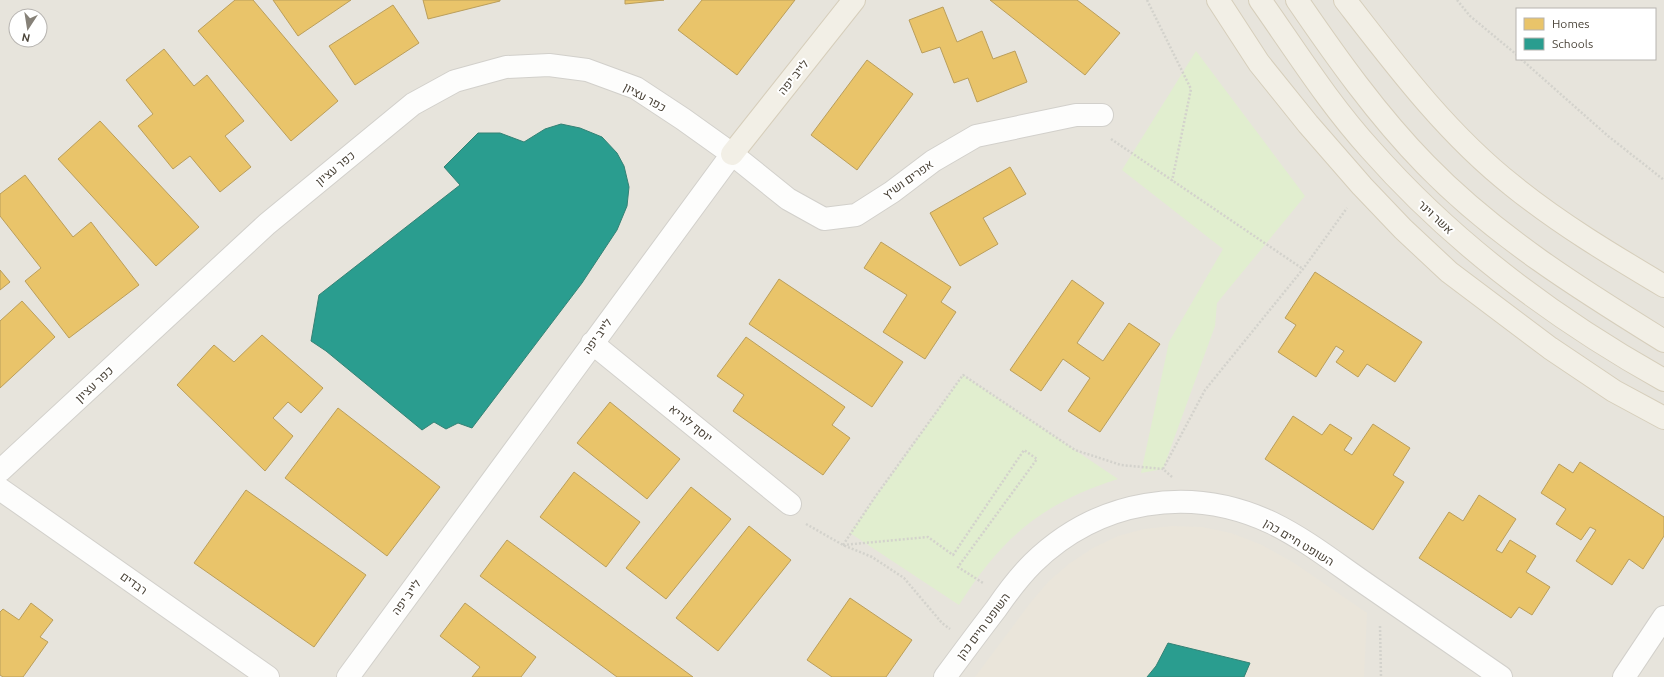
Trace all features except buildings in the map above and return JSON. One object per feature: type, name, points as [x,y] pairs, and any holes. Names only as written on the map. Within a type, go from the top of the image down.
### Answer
[{"type":"main road","name":"לייב יפה","points":[[732,154],[854,0]]},
{"type":"main road","points":[[1218,0],[1259,63],[1308,124],[1362,186],[1414,240],[1449,272],[1550,348],[1614,391],[1664,418]]},
{"type":"main road","name":"אשר וינר","points":[[1260,0],[1337,110],[1390,172],[1446,228],[1513,283],[1584,333],[1664,380]]},
{"type":"main road","points":[[1297,0],[1333,51],[1389,125],[1426,165],[1476,211],[1531,255],[1664,341]]},
{"type":"main road","points":[[1345,0],[1382,49],[1433,109],[1471,148],[1512,186],[1555,218],[1664,286]]},
{"type":"street","name":"כפר עציון","points":[[0,471],[267,224],[413,104],[455,81],[506,67],[550,65],[587,70],[636,88],[732,154]]},
{"type":"street","name":"אפרים ושיץ","points":[[732,154],[788,199],[824,219],[856,215],[892,192],[933,161],[976,136],[1076,115],[1102,115]]},
{"type":"street","name":"לייב יפה","points":[[348,677],[732,154]]},
{"type":"street","name":"יוסף לוריא","points":[[592,343],[790,504]]},
{"type":"street","name":"רבדים","points":[[0,489],[268,677]]},
{"type":"street","name":"השופט חיים כהן","points":[[945,677],[1005,597],[1032,564],[1055,544],[1081,527],[1110,514],[1140,505],[1171,501],[1205,503],[1238,510],[1272,523],[1306,543],[1501,677]]},
{"type":"street","points":[[1624,677],[1664,618]]},
{"type":"path","points":[[1147,0],[1191,89],[1172,181]]},
{"type":"path","points":[[1457,0],[1470,16],[1516,54]]},
{"type":"path","points":[[1522,60],[1608,136],[1664,180]]},
{"type":"path","points":[[1102,115],[1093,128],[1303,269]]},
{"type":"path","points":[[1163,469],[1205,390],[1303,269],[1362,186]]},
{"type":"path","points":[[843,545],[875,497],[963,375],[1074,450],[1121,465],[1163,469],[1175,479]]},
{"type":"path","points":[[843,545],[928,537],[953,556],[1024,450],[1036,459],[958,567],[1005,597]]},
{"type":"path","points":[[790,504],[800,521],[843,545],[872,557],[904,578],[942,623],[968,646]]},
{"type":"path","points":[[1380,594],[1381,677]]},
{"type":"shaded area","points":[[0,0],[1664,0],[1664,677],[0,677]]},
{"type":"shaded area","points":[[1172,526],[1202,527],[1231,533],[1262,545],[1294,563],[1367,613],[1364,677],[975,677],[1031,602],[1049,581],[1070,563],[1093,548],[1118,536],[1144,529]]},
{"type":"green space","points":[[1196,51],[1305,196],[1217,303],[1215,326],[1163,469],[1141,473],[1169,342],[1223,249],[1122,170]]},
{"type":"green space","points":[[963,375],[1118,479],[1067,499],[1045,512],[1026,526],[991,560],[959,605],[850,533]]}]
